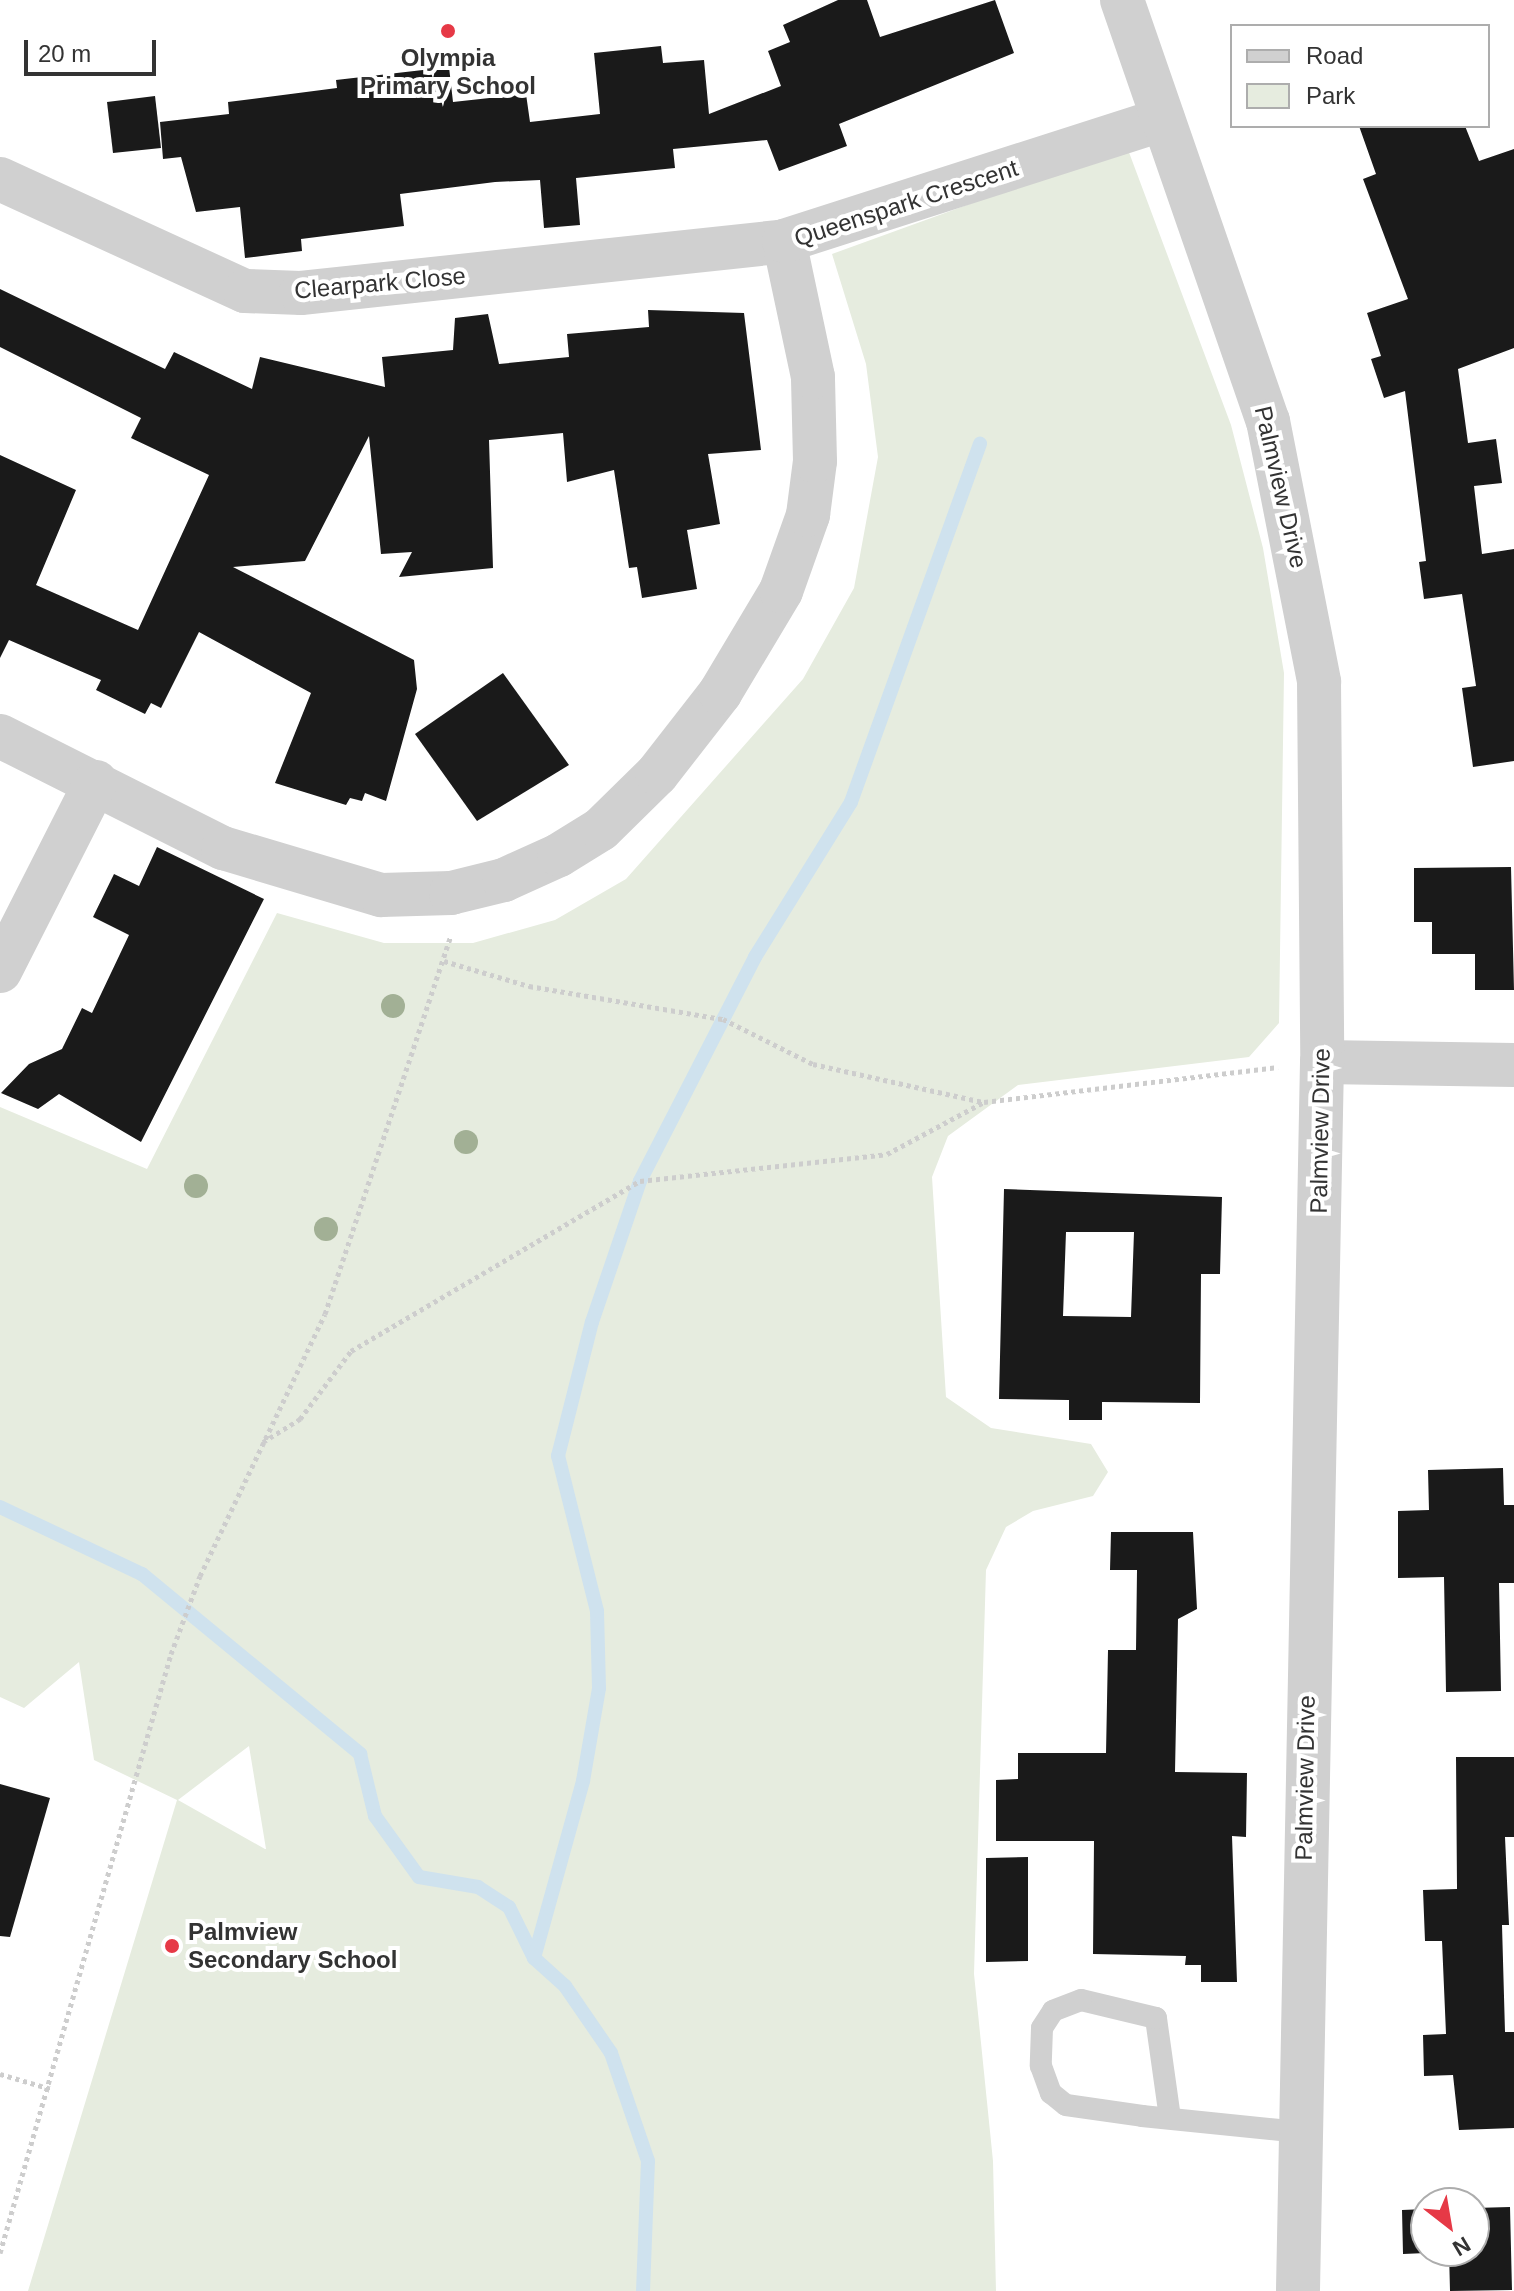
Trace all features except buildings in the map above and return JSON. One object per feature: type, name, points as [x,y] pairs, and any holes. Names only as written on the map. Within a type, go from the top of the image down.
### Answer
[{"type":"street","name":"Palmview Drive","points":[[1122,0],[1268,421],[1301,570],[1319,682],[1322,1062],[1298,2291]]},
{"type":"street","name":"Queenspark Crescent","points":[[0,736],[223,848],[310,879],[381,895],[465,889],[504,880],[601,829],[657,774],[720,693],[781,591],[808,515],[815,461],[813,377],[784,241],[1163,119]]},
{"type":"street","name":"Clearpark Close","points":[[0,179],[245,291],[301,293],[784,241]]},
{"type":"street","points":[[0,971],[96,782]]},
{"type":"street","points":[[1322,1062],[1514,1065]]},
{"type":"lane","points":[[1170,2118],[1165,2045],[1156,2018],[1081,2000],[1053,2011],[1042,2028],[1041,2053],[1051,2093],[1066,2105],[1170,2118],[1300,2132]]},
{"type":"path","points":[[0,2253],[51,2089],[171,1654],[200,1576],[325,1314],[444,961],[465,889]]},
{"type":"path","points":[[444,961],[529,986],[723,1019],[813,1064],[984,1102],[1322,1062]]},
{"type":"path","points":[[262,1443],[300,1419],[351,1351],[640,1181],[887,1154],[984,1102]]},
{"type":"path","points":[[0,2074],[51,2089]]},
{"type":"green space","points":[[1127,147],[1231,425],[1263,548],[1284,673],[1279,1023],[1249,1057],[1018,1085],[948,1136],[932,1177],[946,1397],[991,1428],[1091,1444],[1108,1472],[1093,1496],[1033,1511],[1006,1527],[986,1570],[974,1974],[993,2161],[996,2291],[28,2291],[177,1800],[94,1760],[79,1662],[24,1708],[0,1697],[0,1107],[147,1169],[277,913],[384,943],[473,943],[555,920],[626,879],[803,679],[854,588],[878,457],[866,364],[832,254]],"holes":[[[249,1746],[266,1849],[178,1800]]]},
{"type":"waterway","points":[[534,1958],[583,1781],[599,1688],[597,1611],[558,1456],[592,1322],[640,1181],[755,957],[851,802],[980,443]]},
{"type":"waterway","points":[[0,1507],[142,1574],[360,1754],[375,1816],[419,1877],[478,1887],[509,1907],[534,1958],[565,1986],[611,2053],[648,2161],[643,2291]]},
{"type":"place","name":"Olympia Primary School","points":[[448,31]]},
{"type":"place","name":"Palmview Secondary School","points":[[172,1946]]}]
